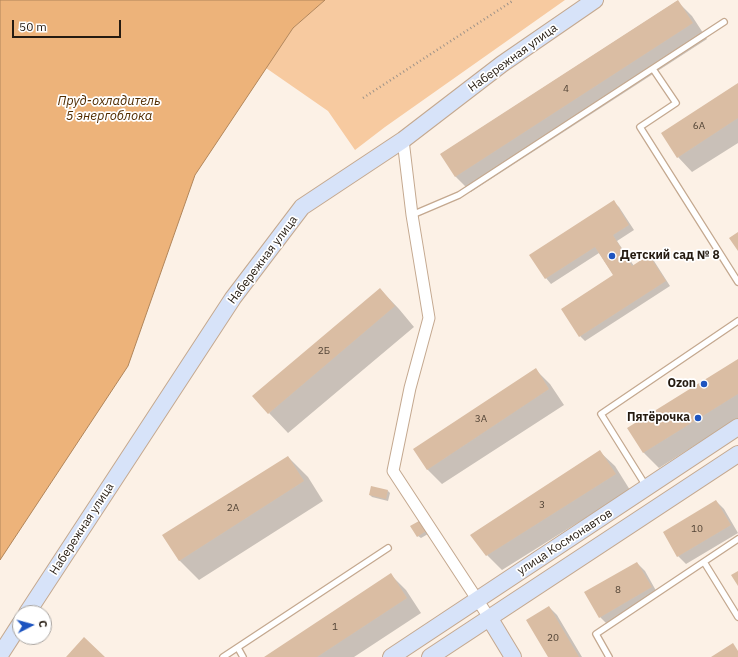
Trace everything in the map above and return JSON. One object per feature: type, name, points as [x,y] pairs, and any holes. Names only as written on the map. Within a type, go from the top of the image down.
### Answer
[{"type":"street","name":"Набережная улица","points":[[32,605],[233,298],[302,207],[403,140],[502,64],[595,0]]},
{"type":"street","points":[[403,140],[412,215],[429,318],[410,388],[393,471],[490,619],[513,657]]},
{"type":"street","name":"улица Космонавтов","points":[[391,657],[738,427]]},
{"type":"street","name":"улица Космонавтов","points":[[430,657],[490,619],[738,454]]},
{"type":"street","points":[[0,655],[12,636]]},
{"type":"lane","points":[[412,215],[459,195],[724,22]]},
{"type":"lane","points":[[652,69],[676,103],[640,127],[738,282]]},
{"type":"lane","points":[[647,488],[601,414],[738,321]]},
{"type":"lane","points":[[609,657],[596,634],[738,539]]},
{"type":"lane","points":[[223,657],[388,548]]},
{"type":"lane","points":[[704,562],[738,617]]},
{"type":"lane","points":[[238,648],[243,657]]},
{"type":"path","points":[[363,98],[514,0]]},
{"type":"shaded area","points":[[325,0],[565,0],[385,127],[355,150],[328,111],[266,68],[293,28]]},
{"type":"water","name":"Пруд-охладитель 5 энергоблока","points":[[0,0],[325,0],[293,28],[195,175],[128,366],[0,560]]},
{"type":"building","points":[[678,0],[693,23],[455,177],[440,154]]},
{"type":"building","points":[[738,83],[738,118],[677,158],[661,133]]},
{"type":"building","points":[[614,200],[629,225],[613,235],[632,266],[649,255],[666,281],[579,337],[561,309],[613,275],[595,247],[545,279],[529,255]]},
{"type":"building","points":[[738,232],[738,251],[729,238]]},
{"type":"building","points":[[380,288],[395,306],[268,414],[252,396]]},
{"type":"building","points":[[738,359],[738,394],[643,453],[627,428]]},
{"type":"building","points":[[536,368],[549,389],[427,470],[413,449]]},
{"type":"building","points":[[600,450],[616,474],[486,556],[470,535]]},
{"type":"building","points":[[288,456],[304,481],[179,561],[162,535]]},
{"type":"building","points":[[371,486],[388,490],[386,499],[369,495]]},
{"type":"building","points":[[716,500],[731,525],[677,557],[663,532]]},
{"type":"building","points":[[419,521],[426,531],[417,537],[410,526]]},
{"type":"building","points":[[637,562],[652,587],[599,618],[584,592]]},
{"type":"building","points":[[738,571],[738,586],[731,575]]},
{"type":"building","points":[[391,573],[407,598],[317,657],[264,657]]},
{"type":"building","points":[[549,606],[579,657],[548,657],[526,620]]},
{"type":"building","points":[[84,637],[105,657],[66,657]]},
{"type":"building","points":[[733,643],[738,651],[738,657],[711,657]]},
{"type":"place","name":"Детский сад № 8","points":[[612,256]]},
{"type":"place","name":"Ozon","points":[[704,384]]},
{"type":"place","name":"Пятёрочка","points":[[698,418]]}]
